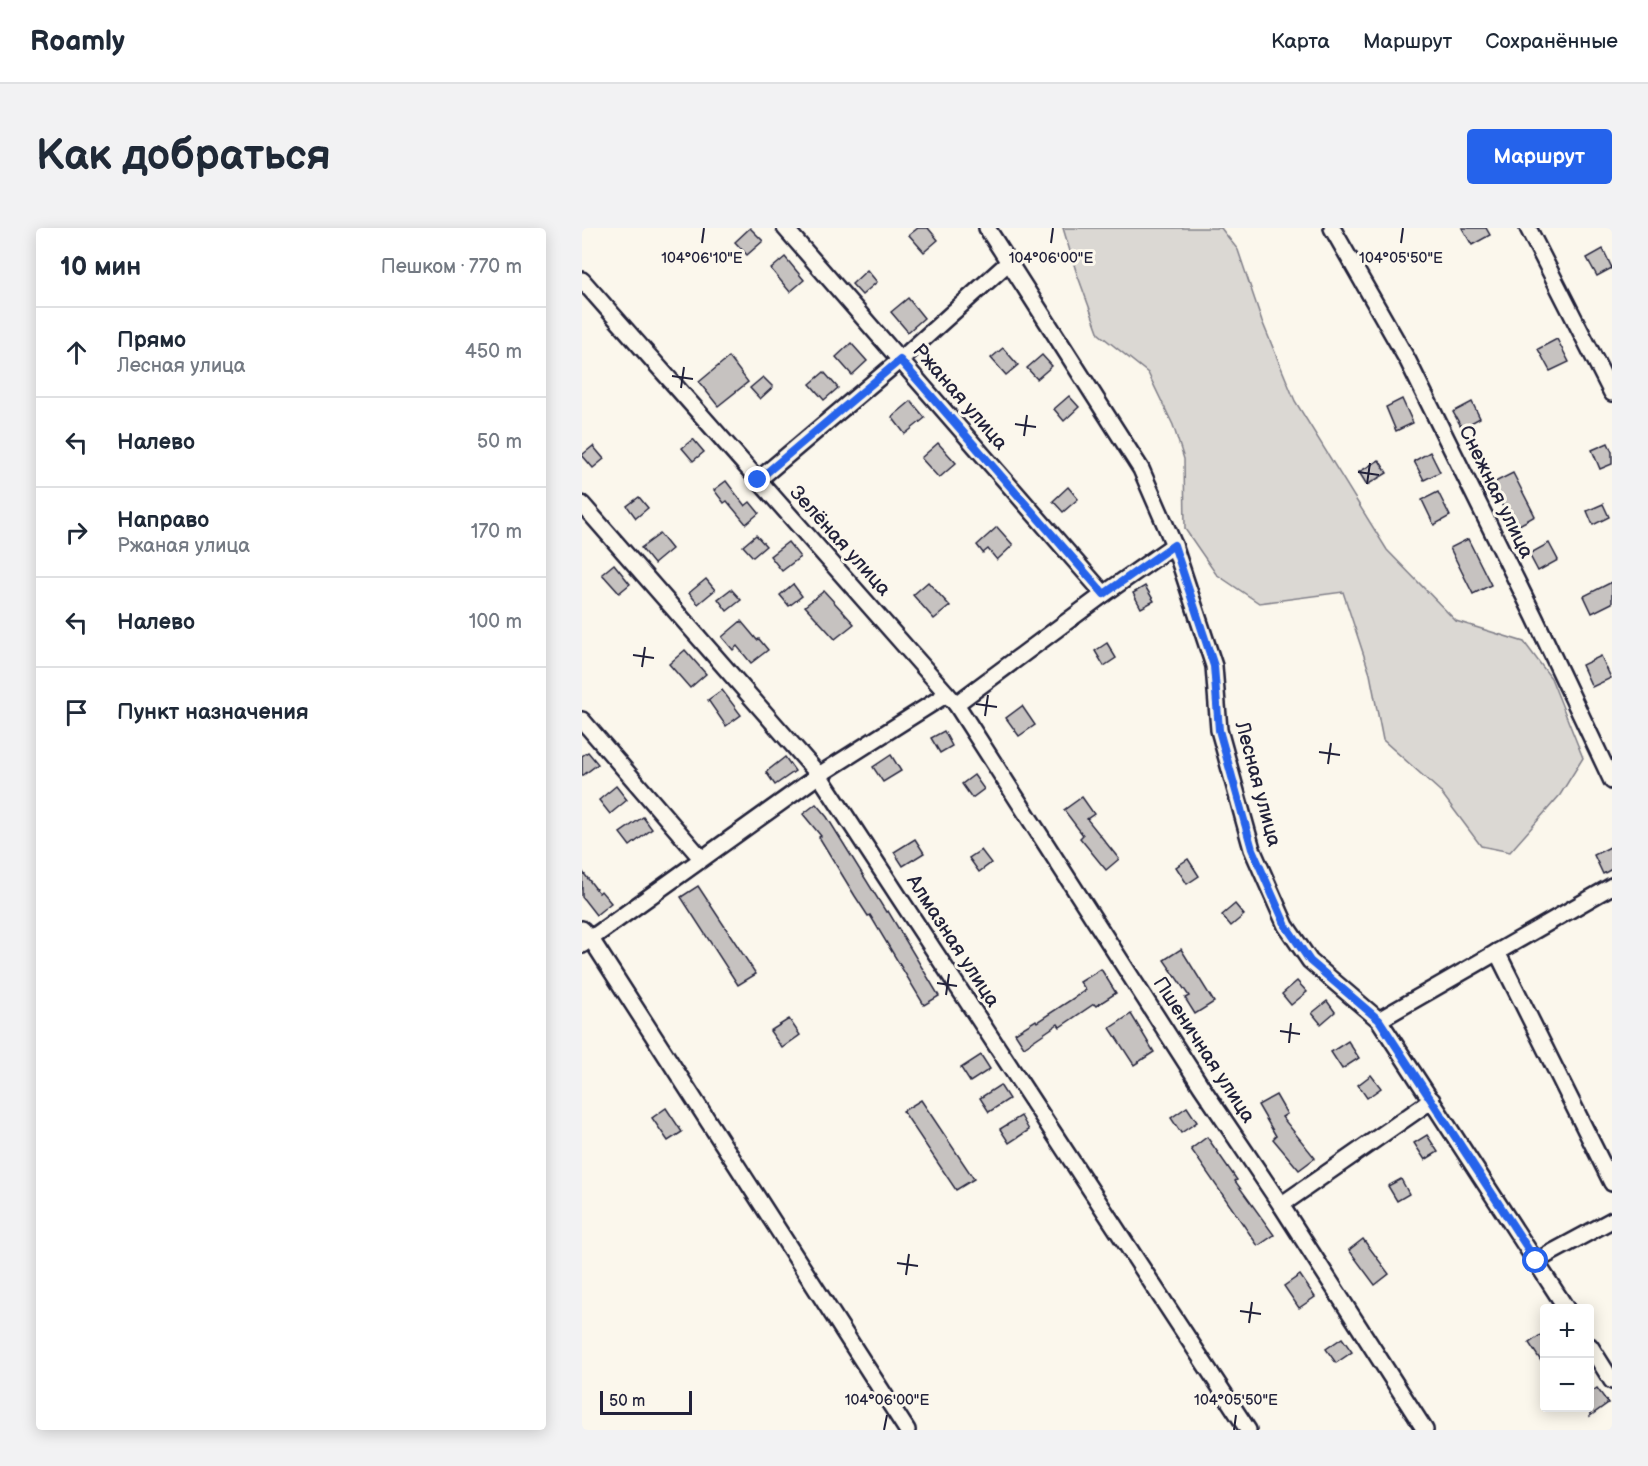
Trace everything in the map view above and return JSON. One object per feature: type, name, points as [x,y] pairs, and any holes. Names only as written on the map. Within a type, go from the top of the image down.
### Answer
[{"type":"street","name":"Ржаная улица","points":[[785,228],[1104,594]]},
{"type":"street","name":"Лесная улица","points":[[987,228],[1073,366],[1141,469],[1174,545],[1214,666],[1219,730],[1252,849],[1286,926],[1310,961],[1379,1020],[1563,1304]]},
{"type":"street","name":"Снежная улица","points":[[1332,228],[1408,361],[1534,616],[1612,781]]},
{"type":"street","points":[[1528,228],[1612,393]]},
{"type":"street","points":[[758,480],[900,360],[1009,262]]},
{"type":"street","name":"Зелёная улица","points":[[582,280],[951,699]]},
{"type":"street","name":"Алмазная улица","points":[[582,504],[819,774],[1248,1430]]},
{"type":"street","points":[[907,1430],[585,938],[819,774],[951,699],[1174,545]]},
{"type":"street","name":"Пшеничная улица","points":[[951,699],[1425,1430]]},
{"type":"street","points":[[582,720],[701,858]]},
{"type":"street","points":[[1379,1020],[1612,886]]},
{"type":"street","points":[[1497,952],[1612,1183]]},
{"type":"street","points":[[1281,1205],[1432,1100]]},
{"type":"street","points":[[1536,1261],[1612,1220]]},
{"type":"street","points":[[1594,1352],[1612,1381]]},
{"type":"shaded area","points":[[1063,228],[1221,228],[1238,250],[1262,321],[1295,401],[1387,550],[1456,621],[1524,642],[1551,678],[1583,758],[1560,795],[1510,852],[1481,846],[1440,791],[1383,740],[1370,674],[1343,592],[1259,603],[1216,574],[1185,529],[1184,459],[1173,425],[1148,373],[1099,334]]},
{"type":"building","points":[[750,228],[763,241],[747,255],[735,242]]},
{"type":"building","points":[[918,228],[928,228],[938,240],[924,252],[909,235]]},
{"type":"building","points":[[1462,228],[1486,228],[1490,235],[1472,245]]},
{"type":"building","points":[[1603,249],[1612,268],[1597,276],[1587,258]]},
{"type":"building","points":[[785,257],[804,280],[790,292],[771,269]]},
{"type":"building","points":[[867,270],[877,282],[862,295],[852,284]]},
{"type":"building","points":[[908,298],[924,318],[908,332],[891,312]]},
{"type":"building","points":[[1557,339],[1569,362],[1550,371],[1538,349]]},
{"type":"building","points":[[851,343],[867,361],[852,375],[836,357]]},
{"type":"building","points":[[1003,348],[1018,365],[1006,375],[991,358]]},
{"type":"building","points":[[1042,355],[1052,366],[1037,379],[1027,368]]},
{"type":"building","points":[[729,357],[748,382],[718,406],[699,382]]},
{"type":"building","points":[[824,372],[838,388],[824,400],[810,384]]},
{"type":"building","points":[[763,377],[773,387],[760,399],[750,388]]},
{"type":"building","points":[[1069,396],[1079,407],[1064,421],[1054,409]]},
{"type":"building","points":[[1402,399],[1413,423],[1396,431],[1386,407]]},
{"type":"building","points":[[911,401],[925,418],[905,434],[892,417]]},
{"type":"building","points":[[1472,402],[1480,418],[1462,428],[1453,412]]},
{"type":"building","points":[[693,439],[704,452],[693,461],[682,448]]},
{"type":"building","points":[[938,443],[956,463],[939,478],[921,458]]},
{"type":"building","points":[[1608,443],[1612,452],[1612,464],[1600,469],[1592,450]]},
{"type":"building","points":[[593,446],[604,459],[593,468],[582,455]]},
{"type":"building","points":[[1430,452],[1440,472],[1424,480],[1414,461]]},
{"type":"building","points":[[1379,460],[1387,473],[1367,485],[1359,472]]},
{"type":"building","points":[[1513,473],[1535,516],[1514,528],[1491,484]]},
{"type":"building","points":[[726,481],[745,506],[750,502],[759,513],[746,524],[727,501],[724,503],[714,490]]},
{"type":"building","points":[[1068,487],[1078,499],[1063,512],[1053,501]]},
{"type":"building","points":[[1438,492],[1450,516],[1434,525],[1422,500]]},
{"type":"building","points":[[639,497],[648,508],[636,518],[627,506]]},
{"type":"building","points":[[1603,504],[1609,517],[1593,525],[1587,511]]},
{"type":"building","points":[[997,527],[1013,545],[997,560],[988,549],[983,553],[977,545]]},
{"type":"building","points":[[660,534],[672,549],[654,564],[641,548]]},
{"type":"building","points":[[756,535],[766,546],[753,557],[743,546]]},
{"type":"building","points":[[1468,539],[1491,585],[1473,594],[1450,548]]},
{"type":"building","points":[[788,542],[800,557],[782,571],[770,556]]},
{"type":"building","points":[[1549,543],[1558,560],[1538,571],[1529,554]]},
{"type":"building","points":[[614,564],[630,584],[619,593],[602,574]]},
{"type":"building","points":[[706,579],[715,590],[698,604],[689,593]]},
{"type":"building","points":[[928,582],[950,606],[934,619],[913,595]]},
{"type":"building","points":[[1612,582],[1612,603],[1592,613],[1584,596]]},
{"type":"building","points":[[793,584],[802,596],[789,606],[780,595]]},
{"type":"building","points":[[1145,586],[1154,601],[1141,608],[1133,593]]},
{"type":"building","points":[[731,589],[741,600],[727,611],[718,599]]},
{"type":"building","points":[[824,591],[854,624],[835,639],[805,606]]},
{"type":"building","points":[[741,621],[768,650],[751,663],[737,646],[733,650],[722,637]]},
{"type":"building","points":[[1107,643],[1116,658],[1104,666],[1095,651]]},
{"type":"building","points":[[685,650],[706,674],[690,688],[669,664]]},
{"type":"building","points":[[1601,656],[1611,678],[1592,687],[1582,665]]},
{"type":"building","points":[[722,690],[741,715],[726,726],[708,700]]},
{"type":"building","points":[[1022,706],[1035,725],[1019,736],[1006,718]]},
{"type":"building","points":[[944,731],[952,746],[940,753],[931,738]]},
{"type":"building","points":[[588,752],[598,764],[582,776],[582,756]]},
{"type":"building","points":[[891,755],[901,771],[883,782],[873,767]]},
{"type":"building","points":[[785,757],[795,771],[775,785],[766,772]]},
{"type":"building","points":[[974,775],[984,789],[972,798],[962,784]]},
{"type":"building","points":[[616,786],[627,800],[610,814],[599,800]]},
{"type":"building","points":[[1082,797],[1094,814],[1087,819],[1119,859],[1106,870],[1080,838],[1083,835],[1064,810]]},
{"type":"building","points":[[816,804],[827,817],[886,912],[888,911],[939,996],[924,1005],[870,915],[868,916],[819,837],[821,836],[803,814]]},
{"type":"building","points":[[643,817],[652,829],[630,846],[620,833]]},
{"type":"building","points":[[915,839],[924,853],[903,866],[894,852]]},
{"type":"building","points":[[1612,846],[1612,869],[1603,874],[1594,855]]},
{"type":"building","points":[[981,850],[991,863],[979,872],[969,858]]},
{"type":"building","points":[[1188,859],[1199,876],[1187,884],[1176,867]]},
{"type":"building","points":[[582,871],[599,893],[601,891],[611,903],[596,915],[582,897]]},
{"type":"building","points":[[698,886],[756,974],[738,985],[681,897]]},
{"type":"building","points":[[1235,904],[1244,915],[1231,926],[1222,915]]},
{"type":"building","points":[[1181,949],[1214,1002],[1195,1014],[1185,998],[1189,996],[1164,960]]},
{"type":"building","points":[[1101,969],[1116,993],[1096,1006],[1094,1004],[1060,1027],[1058,1024],[1024,1047],[1015,1033],[1036,1020],[1037,1022],[1086,990],[1080,982]]},
{"type":"building","points":[[1297,981],[1307,992],[1291,1005],[1282,994]]},
{"type":"building","points":[[1327,1001],[1335,1012],[1321,1024],[1312,1013]]},
{"type":"building","points":[[1131,1014],[1154,1052],[1134,1065],[1110,1028]]},
{"type":"building","points":[[789,1019],[800,1035],[782,1048],[770,1031]]},
{"type":"building","points":[[1348,1041],[1359,1058],[1342,1069],[1331,1052]]},
{"type":"building","points":[[981,1055],[990,1069],[970,1082],[961,1068]]},
{"type":"building","points":[[1371,1075],[1381,1088],[1367,1098],[1358,1085]]},
{"type":"building","points":[[1000,1085],[1009,1099],[989,1112],[980,1098]]},
{"type":"building","points":[[1276,1095],[1287,1114],[1282,1117],[1315,1158],[1299,1170],[1273,1139],[1276,1136],[1258,1105]]},
{"type":"building","points":[[921,1100],[974,1179],[956,1190],[903,1111]]},
{"type":"building","points":[[1187,1107],[1197,1122],[1181,1133],[1171,1118]]},
{"type":"building","points":[[666,1108],[682,1132],[668,1141],[652,1118]]},
{"type":"building","points":[[1021,1116],[1029,1130],[1009,1143],[1000,1129]]},
{"type":"building","points":[[1427,1135],[1438,1152],[1425,1160],[1414,1143]]},
{"type":"building","points":[[1207,1137],[1274,1235],[1258,1246],[1191,1149]]},
{"type":"building","points":[[1401,1179],[1409,1194],[1397,1201],[1388,1186]]},
{"type":"building","points":[[1363,1239],[1389,1274],[1375,1285],[1349,1250]]},
{"type":"building","points":[[1300,1275],[1315,1297],[1299,1308],[1284,1286]]},
{"type":"building","points":[[1540,1335],[1540,1360],[1529,1343]]},
{"type":"building","points":[[1342,1338],[1352,1352],[1336,1363],[1326,1349]]},
{"type":"building","points":[[1597,1388],[1608,1403],[1590,1416],[1590,1412],[1594,1412],[1594,1390]]},
{"type":"route","points":[[758,480],[900,360],[1104,594],[1174,545],[1214,666],[1219,730],[1252,849],[1286,926],[1310,961],[1379,1020],[1536,1261]]}]
